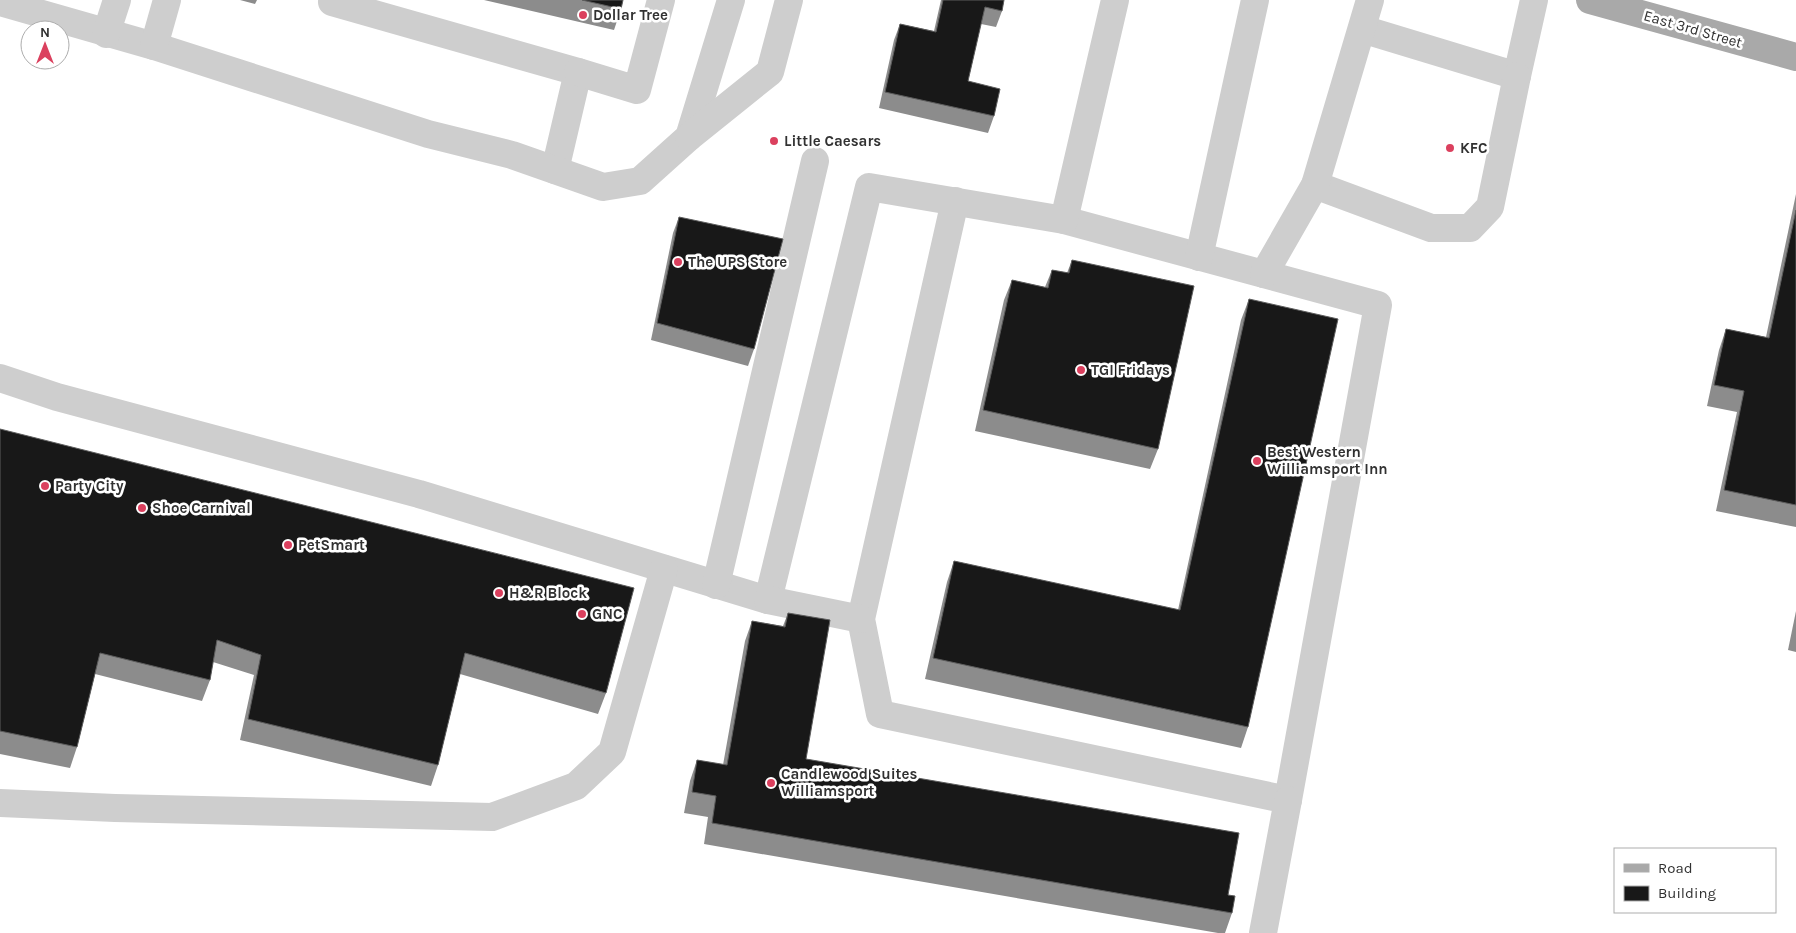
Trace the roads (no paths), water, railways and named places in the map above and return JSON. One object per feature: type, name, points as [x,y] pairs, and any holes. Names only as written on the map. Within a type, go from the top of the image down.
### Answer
[{"type":"main road","name":"East 3rd Street","points":[[1590,0],[1796,57]]},
{"type":"lane","points":[[106,34],[117,0]]},
{"type":"lane","points":[[154,46],[166,0]]},
{"type":"lane","points":[[333,1],[637,90],[661,0]]},
{"type":"lane","points":[[689,137],[731,0]]},
{"type":"lane","points":[[0,2],[66,20],[106,34],[154,46],[428,134],[512,155],[604,187],[640,181],[689,137],[770,72],[789,0]]},
{"type":"lane","points":[[1064,220],[1115,0]]},
{"type":"lane","points":[[1199,257],[1256,0]]},
{"type":"lane","points":[[1264,274],[1315,185],[1370,0]]},
{"type":"lane","points":[[1315,185],[1430,228],[1470,228],[1490,207],[1534,0]]},
{"type":"lane","points":[[1362,29],[1517,76]]},
{"type":"lane","points":[[555,170],[578,72]]},
{"type":"lane","points":[[716,585],[815,161]]},
{"type":"lane","points":[[768,600],[869,187],[1064,220],[1378,305],[1262,933]]},
{"type":"lane","points":[[955,201],[861,619],[880,714],[1288,800]]},
{"type":"lane","points":[[0,378],[57,397],[420,494],[768,600],[861,619]]},
{"type":"lane","points":[[0,802],[115,808],[492,817],[576,786],[612,752],[664,568]]},
{"type":"place","name":"Dollar Tree","points":[[583,15]]},
{"type":"place","name":"Little Caesars","points":[[774,141]]},
{"type":"place","name":"KFC","points":[[1450,148]]},
{"type":"place","name":"The UPS Store","points":[[678,262]]},
{"type":"place","name":"TGI Fridays","points":[[1081,370]]},
{"type":"place","name":"Best Western Williamsport Inn","points":[[1257,461]]},
{"type":"place","name":"Party City","points":[[45,486]]},
{"type":"place","name":"Shoe Carnival","points":[[142,508]]},
{"type":"place","name":"PetSmart","points":[[288,545]]},
{"type":"place","name":"H&R Block","points":[[499,593]]},
{"type":"place","name":"GNC","points":[[582,614]]},
{"type":"place","name":"Candlewood Suites Williamsport","points":[[771,783]]}]
